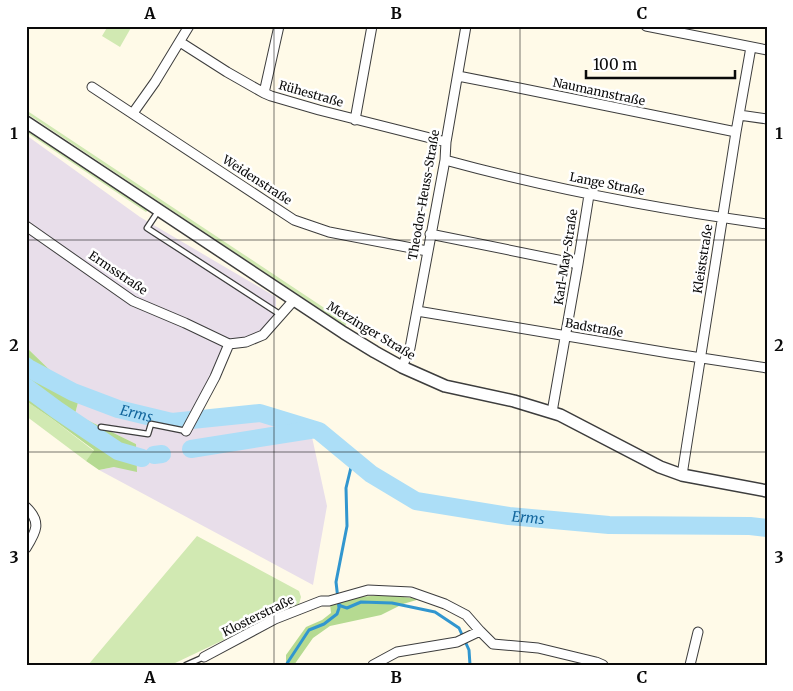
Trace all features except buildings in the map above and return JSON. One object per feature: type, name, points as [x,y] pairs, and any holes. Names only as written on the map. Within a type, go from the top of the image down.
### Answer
[{"type":"street","points":[[134,114],[189,26]]},
{"type":"street","points":[[264,93],[279,26]]},
{"type":"street","points":[[355,120],[372,26]]},
{"type":"street","name":"Theodor-Heuss-Straße","points":[[402,367],[410,348],[417,311],[445,160],[446,142],[466,26]]},
{"type":"street","points":[[646,26],[767,50]]},
{"type":"street","name":"Rühestraße","points":[[180,42],[264,93],[355,120],[446,142]]},
{"type":"street","name":"Kleiststraße","points":[[682,475],[751,47]]},
{"type":"street","name":"Naumannstraße","points":[[458,76],[736,132]]},
{"type":"street","name":"Weidenstraße","points":[[92,87],[294,220],[329,232],[427,251]]},
{"type":"street","points":[[739,115],[767,119]]},
{"type":"street","name":"Metzinger Straße","points":[[26,122],[344,333],[402,367],[445,386],[514,401],[560,415],[660,467],[682,475],[767,491]]},
{"type":"street","name":"Lange Straße","points":[[445,160],[589,195],[767,224]]},
{"type":"street","name":"Karl-May-Straße","points":[[552,412],[589,195]]},
{"type":"street","name":"Ermsstraße","points":[[26,226],[133,301],[229,344]]},
{"type":"street","points":[[430,234],[578,264]]},
{"type":"street","points":[[186,431],[215,377],[229,344],[246,342],[263,335],[294,300]]},
{"type":"street","name":"Badstraße","points":[[417,311],[767,368]]},
{"type":"street","points":[[26,507],[36,520],[33,536],[26,548]]},
{"type":"street","name":"Klosterstraße","points":[[204,657],[275,619],[321,601],[329,601],[368,590],[411,592],[445,604],[466,615],[477,633],[493,644],[538,648],[603,665]]},
{"type":"street","points":[[690,665],[698,632]]},
{"type":"street","points":[[373,665],[397,652],[457,642],[477,633]]},
{"type":"lane","points":[[159,210],[147,228],[281,316]]},
{"type":"lane","points":[[101,427],[148,434],[151,424],[186,431]]},
{"type":"lane","points":[[186,665],[204,657]]},
{"type":"shaded area","points":[[26,135],[140,217],[276,297],[276,309],[271,323],[263,332],[246,338],[234,338],[219,378],[196,423],[248,416],[312,437],[327,506],[313,585],[99,470],[114,467],[136,444],[75,414],[81,391],[56,376],[26,347]]},
{"type":"green space","points":[[108,26],[132,26],[120,47],[102,36]]},
{"type":"green space","points":[[26,110],[347,323],[345,326],[26,113]]},
{"type":"green space","points":[[26,129],[148,210],[146,212],[26,132]]},
{"type":"green space","points":[[26,347],[56,376],[81,391],[75,414],[136,444],[137,472],[114,467],[99,470],[86,461],[94,450],[26,401]]},
{"type":"green space","points":[[26,401],[94,451],[86,461],[26,416]]},
{"type":"green space","points":[[197,536],[299,591],[301,597],[299,604],[171,665],[88,665]]},
{"type":"green space","points":[[387,595],[420,599],[403,604],[381,615],[330,626],[313,638],[294,665],[286,665],[286,655],[306,627],[322,620],[331,613],[330,604],[356,597]]},
{"type":"waterway","name":"Erms","points":[[26,366],[73,392],[118,409],[172,422],[260,413],[319,431],[371,474],[416,501],[509,516],[609,525],[750,526],[767,528]]},
{"type":"waterway","name":"Erms","points":[[26,387],[118,451],[142,458]]},
{"type":"waterway","name":"Erms","points":[[191,449],[310,430]]},
{"type":"waterway","name":"Erms","points":[[154,455],[162,454]]},
{"type":"waterway","points":[[286,665],[309,630],[324,624],[337,614],[339,608],[336,582],[347,526],[346,488],[353,459]]},
{"type":"waterway","points":[[339,604],[347,608],[361,602],[392,603],[435,612],[459,628],[469,650],[470,665]]}]
